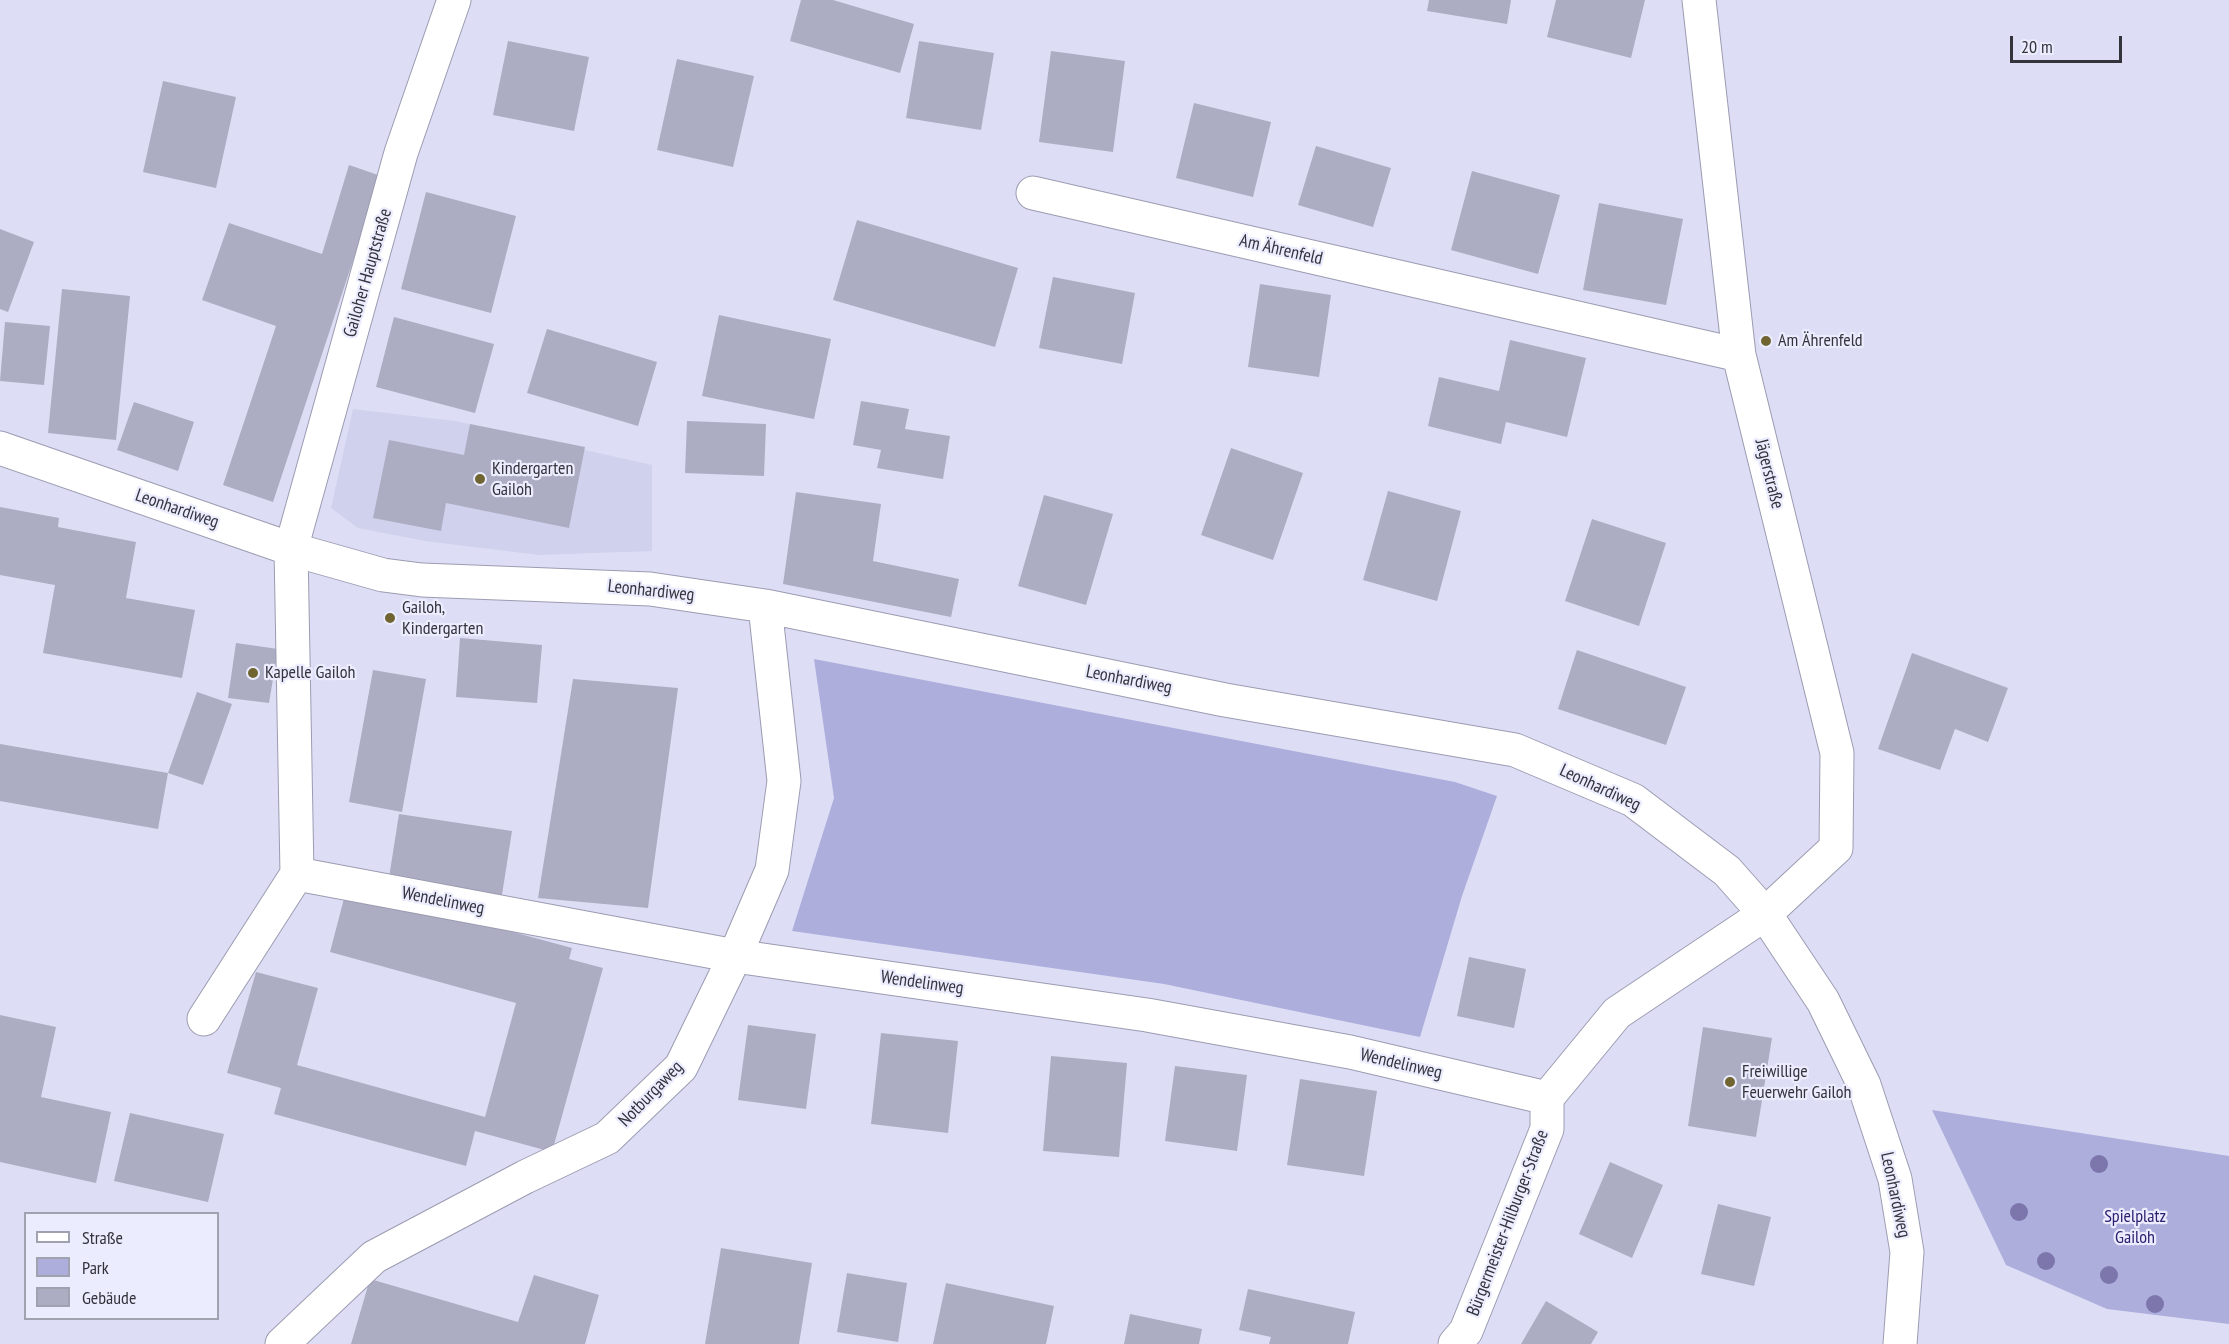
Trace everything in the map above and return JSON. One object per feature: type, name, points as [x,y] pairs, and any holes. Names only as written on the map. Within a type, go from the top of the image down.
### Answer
[{"type":"street","name":"Gailoher Hauptstraße","points":[[291,549],[401,153],[454,0]]},
{"type":"street","name":"Jägerstraße","points":[[1699,0],[1739,355],[1837,753],[1836,848],[1765,914]]},
{"type":"street","name":"Am Ährenfeld","points":[[1034,193],[1739,355]]},
{"type":"street","name":"Leonhardiweg","points":[[0,447],[291,549],[383,575],[422,580],[650,589],[765,606],[1226,700],[1515,750],[1633,800],[1727,871],[1765,914],[1823,1001],[1864,1085],[1895,1179],[1907,1252],[1900,1344]]},
{"type":"street","points":[[204,1019],[297,874],[291,549]]},
{"type":"street","name":"Notburgaweg","points":[[282,1344],[374,1257],[525,1177],[607,1138],[681,1067],[735,956],[772,870],[784,781],[765,606]]},
{"type":"street","name":"Wendelinweg","points":[[297,874],[735,956],[1148,1015],[1350,1052],[1546,1098]]},
{"type":"street","points":[[1546,1098],[1617,1013],[1765,914]]},
{"type":"street","name":"Bürgermeister-Hilburger-Straße","points":[[1455,1344],[1466,1331],[1547,1130],[1546,1098]]},
{"type":"shaded area","points":[[353,409],[455,421],[652,465],[652,551],[539,555],[425,541],[358,528],[331,508]]},
{"type":"green space","points":[[814,659],[1455,782],[1497,796],[1462,896],[1420,1037],[1164,984],[792,931],[834,798]]},
{"type":"green space","name":"Spielplatz Gailoh","points":[[1932,1110],[2229,1156],[2229,1324],[2107,1309],[2006,1265]]},
{"type":"building","points":[[801,0],[833,0],[914,24],[900,73],[790,41]]},
{"type":"building","points":[[1429,0],[1511,0],[1507,24],[1427,11]]},
{"type":"building","points":[[1556,0],[1645,0],[1631,58],[1547,37]]},
{"type":"building","points":[[508,41],[589,57],[574,131],[493,115]]},
{"type":"building","points":[[919,41],[994,53],[981,130],[906,118]]},
{"type":"building","points":[[1051,51],[1125,61],[1113,152],[1039,142]]},
{"type":"building","points":[[677,59],[754,76],[733,167],[657,150]]},
{"type":"building","points":[[163,81],[236,97],[216,188],[143,172]]},
{"type":"building","points":[[1194,103],[1271,122],[1253,197],[1176,178]]},
{"type":"building","points":[[1316,146],[1391,168],[1373,227],[1298,205]]},
{"type":"building","points":[[349,165],[381,176],[273,502],[223,485],[276,326],[202,300],[229,223],[322,254]]},
{"type":"building","points":[[1472,171],[1560,195],[1538,274],[1451,250]]},
{"type":"building","points":[[426,192],[516,216],[491,313],[401,289]]},
{"type":"building","points":[[1599,203],[1683,219],[1666,305],[1583,290]]},
{"type":"building","points":[[857,220],[1018,268],[995,347],[833,300]]},
{"type":"building","points":[[0,229],[34,242],[8,312],[0,309]]},
{"type":"building","points":[[1053,277],[1135,293],[1122,364],[1039,348]]},
{"type":"building","points":[[1260,284],[1331,295],[1319,377],[1248,367]]},
{"type":"building","points":[[62,289],[130,296],[116,440],[48,433]]},
{"type":"building","points":[[719,315],[831,339],[814,419],[702,396]]},
{"type":"building","points":[[394,317],[494,344],[475,413],[376,387]]},
{"type":"building","points":[[5,322],[50,326],[44,385],[0,381]]},
{"type":"building","points":[[547,329],[657,362],[638,426],[527,393]]},
{"type":"building","points":[[1510,340],[1586,358],[1567,437],[1506,422],[1501,444],[1428,426],[1439,377],[1499,391]]},
{"type":"building","points":[[861,401],[909,409],[905,429],[950,436],[943,479],[877,468],[881,450],[853,445]]},
{"type":"building","points":[[134,402],[194,422],[178,471],[117,450]]},
{"type":"building","points":[[687,421],[766,424],[764,476],[685,473]]},
{"type":"building","name":"Kindergarten Gailoh","points":[[470,424],[585,447],[569,528],[446,503],[441,531],[373,518],[389,440],[464,455]]},
{"type":"building","points":[[1231,448],[1303,473],[1273,560],[1201,535]]},
{"type":"building","points":[[1388,491],[1461,511],[1437,601],[1363,580]]},
{"type":"building","points":[[796,492],[881,504],[873,561],[959,579],[951,617],[783,584]]},
{"type":"building","points":[[1044,495],[1113,514],[1086,605],[1018,586]]},
{"type":"building","points":[[0,507],[59,518],[58,527],[136,542],[126,598],[195,610],[182,678],[43,653],[55,585],[0,575]]},
{"type":"building","points":[[1592,519],[1666,543],[1639,626],[1565,601]]},
{"type":"building","points":[[460,638],[542,645],[537,703],[456,697]]},
{"type":"building","name":"Kapelle Gailoh","points":[[236,643],[278,649],[269,703],[228,698]]},
{"type":"building","points":[[1577,650],[1686,687],[1666,745],[1558,709]]},
{"type":"building","points":[[1912,653],[2008,688],[1988,742],[1955,729],[1940,770],[1878,749]]},
{"type":"building","points":[[373,670],[426,679],[402,812],[349,802]]},
{"type":"building","points":[[573,679],[678,688],[648,908],[538,898]]},
{"type":"building","points":[[197,692],[232,704],[203,785],[168,773]]},
{"type":"building","points":[[0,744],[168,773],[158,829],[0,801]]},
{"type":"building","points":[[399,814],[512,831],[501,901],[388,884]]},
{"type":"building","points":[[347,887],[572,948],[569,959],[603,968],[552,1152],[475,1131],[466,1166],[274,1114],[281,1088],[227,1073],[256,972],[318,988],[297,1065],[485,1117],[516,1003],[330,952]]},
{"type":"building","points":[[1469,957],[1526,969],[1514,1028],[1457,1016]]},
{"type":"building","points":[[0,1015],[56,1027],[41,1097],[111,1112],[96,1183],[0,1162]]},
{"type":"building","points":[[748,1025],[816,1034],[806,1109],[738,1100]]},
{"type":"building","name":"Freiwillige Feuerwehr Gailoh","points":[[1703,1027],[1772,1038],[1756,1137],[1688,1126]]},
{"type":"building","points":[[881,1033],[958,1041],[948,1133],[871,1124]]},
{"type":"building","points":[[1051,1056],[1127,1063],[1119,1157],[1043,1151]]},
{"type":"building","points":[[1175,1066],[1247,1075],[1237,1151],[1165,1141]]},
{"type":"building","points":[[1300,1079],[1377,1091],[1364,1176],[1287,1165]]},
{"type":"building","points":[[130,1113],[224,1134],[208,1202],[114,1181]]},
{"type":"building","points":[[1610,1162],[1663,1185],[1632,1258],[1579,1234]]},
{"type":"building","points":[[1718,1204],[1771,1217],[1754,1286],[1701,1274]]},
{"type":"building","points":[[721,1248],[812,1263],[799,1344],[705,1344]]},
{"type":"building","points":[[847,1273],[907,1283],[898,1342],[837,1332]]},
{"type":"building","points":[[534,1275],[599,1295],[585,1344],[351,1344],[370,1279],[518,1322]]},
{"type":"building","points":[[946,1283],[1054,1306],[1046,1344],[933,1344]]},
{"type":"building","points":[[1248,1289],[1355,1312],[1348,1344],[1269,1344],[1271,1337],[1239,1330]]},
{"type":"building","points":[[1546,1301],[1598,1332],[1591,1344],[1521,1344]]},
{"type":"building","points":[[1130,1314],[1202,1329],[1199,1344],[1124,1344]]},
{"type":"place","name":"Am Ährenfeld","points":[[1766,341]]},
{"type":"place","name":"Kindergarten Gailoh","points":[[480,479]]},
{"type":"place","name":"Gailoh, Kindergarten","points":[[390,618]]},
{"type":"place","name":"Kapelle Gailoh","points":[[253,673]]},
{"type":"place","name":"Freiwillige Feuerwehr Gailoh","points":[[1730,1082]]}]
